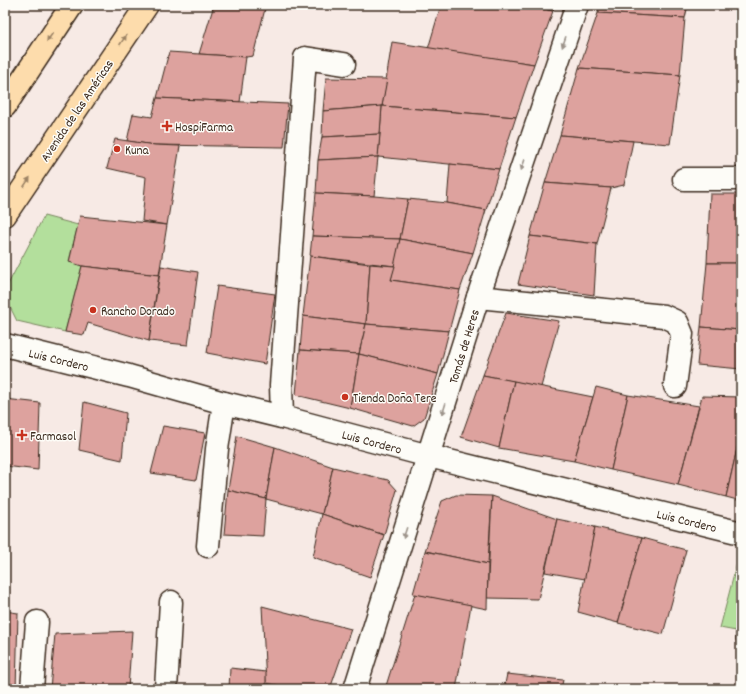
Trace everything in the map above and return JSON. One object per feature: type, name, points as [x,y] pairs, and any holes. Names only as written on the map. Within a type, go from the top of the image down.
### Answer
[{"type":"main road","points":[[5,106],[72,5]]},
{"type":"main road","name":"Avenida de las Américas","points":[[5,215],[147,5]]},
{"type":"street","name":"Tomás de Heres","points":[[355,689],[478,297],[577,5]]},
{"type":"street","points":[[282,417],[281,385],[305,58],[344,64]]},
{"type":"street","points":[[684,179],[741,179]]},
{"type":"street","points":[[478,297],[664,316],[677,322],[682,334],[675,386]]},
{"type":"street","name":"Luis Cordero","points":[[5,345],[429,456],[741,533]]},
{"type":"street","points":[[208,546],[217,449],[224,403]]},
{"type":"street","points":[[166,689],[172,602]]},
{"type":"street","points":[[32,689],[36,622]]},
{"type":"green space","points":[[44,216],[78,225],[69,261],[82,266],[65,332],[17,321],[5,297],[5,290]]},
{"type":"green space","points":[[738,559],[741,560],[741,623],[739,623],[736,631],[720,628]]},
{"type":"building","points":[[214,5],[266,5],[253,56],[246,57],[199,54]]},
{"type":"building","points":[[441,5],[527,5],[553,11],[534,64],[428,49]]},
{"type":"building","points":[[527,5],[555,5],[553,11]]},
{"type":"building","points":[[600,5],[688,5],[685,18],[598,13]]},
{"type":"building","points":[[598,13],[685,18],[680,75],[579,68]]},
{"type":"building","points":[[392,42],[534,64],[516,117],[382,106]]},
{"type":"building","points":[[169,52],[246,57],[240,102],[157,98]]},
{"type":"building","points":[[579,68],[680,75],[670,144],[560,135]]},
{"type":"building","points":[[326,78],[387,79],[382,106],[323,111]]},
{"type":"building","points":[[157,98],[288,104],[284,147],[155,145],[127,141],[133,114],[152,117]]},
{"type":"building","points":[[382,106],[516,117],[499,169],[378,157]]},
{"type":"building","points":[[382,106],[380,134],[322,137],[323,111]]},
{"type":"building","points":[[380,134],[378,157],[318,160],[322,137]]},
{"type":"building","points":[[560,135],[633,141],[624,185],[611,188],[545,183]]},
{"type":"building","points":[[115,139],[155,145],[180,146],[167,225],[142,221],[146,177],[107,168]]},
{"type":"building","points":[[378,157],[374,196],[316,193],[318,160]]},
{"type":"building","points":[[450,164],[499,169],[486,210],[447,203]]},
{"type":"building","points":[[545,183],[611,188],[597,244],[530,236]]},
{"type":"building","points":[[316,193],[408,199],[400,239],[312,236]]},
{"type":"building","points":[[710,194],[741,194],[741,263],[707,263]]},
{"type":"building","points":[[408,199],[447,203],[486,210],[473,253],[400,239]]},
{"type":"building","points":[[80,216],[167,225],[159,275],[82,266],[69,262]]},
{"type":"building","points":[[312,236],[400,239],[395,266],[310,256]]},
{"type":"building","points":[[530,236],[597,244],[594,295],[518,284]]},
{"type":"building","points":[[400,239],[473,253],[460,290],[391,280]]},
{"type":"building","points":[[310,256],[370,264],[366,324],[303,316]]},
{"type":"building","points":[[707,263],[741,263],[741,330],[701,327]]},
{"type":"building","points":[[370,264],[395,266],[391,280],[460,290],[449,331],[366,324]]},
{"type":"building","points":[[82,266],[159,275],[149,341],[88,323],[84,335],[65,332]]},
{"type":"building","points":[[161,266],[198,272],[188,345],[149,341]]},
{"type":"building","points":[[217,286],[275,294],[265,364],[207,353]]},
{"type":"building","points":[[506,313],[559,321],[541,387],[483,375]]},
{"type":"building","points":[[303,316],[366,324],[359,354],[300,350]]},
{"type":"building","points":[[366,324],[449,331],[438,374],[359,354]]},
{"type":"building","points":[[701,327],[741,330],[741,369],[697,365]]},
{"type":"building","points":[[300,350],[359,354],[350,408],[296,395]]},
{"type":"building","points":[[359,354],[438,374],[424,418],[413,426],[350,408]]},
{"type":"building","points":[[483,375],[514,381],[499,448],[461,437]]},
{"type":"building","points":[[514,381],[593,397],[574,461],[499,448]]},
{"type":"building","points":[[596,387],[628,395],[611,470],[574,461]]},
{"type":"building","points":[[628,395],[699,406],[678,485],[611,470]]},
{"type":"building","points":[[702,396],[741,397],[741,431],[726,497],[678,485]]},
{"type":"building","name":"Farmasol","points":[[5,399],[40,403],[38,470],[5,466]]},
{"type":"building","points":[[84,402],[126,413],[122,460],[79,450]]},
{"type":"building","points":[[163,426],[205,433],[196,480],[151,473]]},
{"type":"building","points":[[741,431],[741,501],[726,497]]},
{"type":"building","points":[[237,436],[275,447],[266,499],[228,490]]},
{"type":"building","points":[[275,447],[333,467],[322,514],[266,499]]},
{"type":"building","points":[[333,467],[388,480],[397,490],[384,535],[322,514]]},
{"type":"building","points":[[228,490],[266,499],[263,536],[224,534]]},
{"type":"building","points":[[456,495],[492,496],[488,564],[425,551],[442,501]]},
{"type":"building","points":[[492,496],[557,519],[538,599],[487,598]]},
{"type":"building","points":[[322,514],[384,535],[370,577],[313,557]]},
{"type":"building","points":[[557,519],[595,527],[585,579],[545,572]]},
{"type":"building","points":[[595,527],[642,538],[618,623],[578,612]]},
{"type":"building","points":[[642,538],[686,550],[663,634],[618,623]]},
{"type":"building","points":[[425,551],[488,564],[487,609],[413,594]]},
{"type":"building","points":[[415,594],[471,605],[456,689],[385,689]]},
{"type":"building","points":[[262,606],[351,629],[330,689],[296,689],[266,683]]},
{"type":"building","points":[[5,611],[18,613],[16,689],[5,689]]},
{"type":"building","points":[[739,623],[741,623],[741,650],[739,649],[736,640],[736,631]]},
{"type":"building","points":[[132,631],[128,689],[50,689],[55,634]]},
{"type":"building","points":[[230,668],[266,672],[266,689],[229,689]]},
{"type":"building","points":[[507,674],[563,680],[561,689],[504,689]]},
{"type":"place","name":"HospiFarma","points":[[167,126]]},
{"type":"place","name":"Kuna","points":[[117,149]]},
{"type":"place","name":"Rancho Dorado","points":[[93,310]]},
{"type":"place","name":"Tienda Doña Tere","points":[[345,397]]},
{"type":"place","name":"Farmasol","points":[[22,435]]}]
